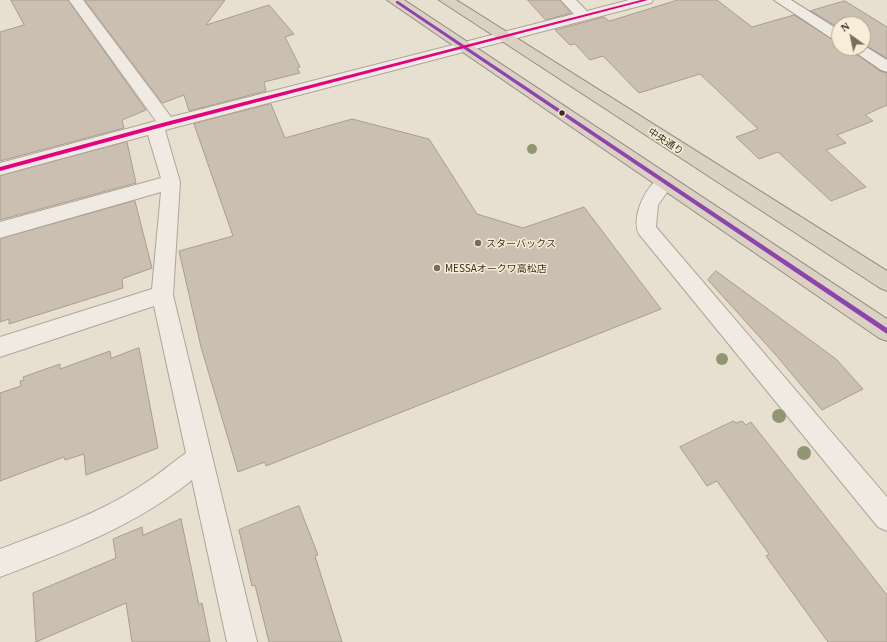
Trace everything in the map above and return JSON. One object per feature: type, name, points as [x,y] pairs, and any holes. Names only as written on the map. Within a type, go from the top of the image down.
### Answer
[{"type":"highway","points":[[394,0],[887,331]]},
{"type":"highway","name":"中央通り","points":[[446,0],[887,282]]},
{"type":"street","points":[[76,0],[160,112],[161,126],[172,182],[162,295],[242,642]]},
{"type":"street","points":[[568,0],[584,16]]},
{"type":"street","points":[[0,169],[646,0]]},
{"type":"street","points":[[781,0],[831,32]]},
{"type":"street","points":[[870,56],[887,67]]},
{"type":"street","points":[[0,230],[172,182]]},
{"type":"street","points":[[665,182],[649,204],[646,229],[887,518]]},
{"type":"street","points":[[0,347],[162,295]]},
{"type":"street","points":[[0,562],[32,551],[111,516],[148,496],[199,458]]},
{"type":"building","points":[[11,0],[68,0],[146,110],[122,120],[124,128],[0,161],[0,32],[24,25]]},
{"type":"building","points":[[85,0],[225,0],[206,25],[269,5],[294,34],[285,37],[300,67],[297,68],[300,73],[264,82],[266,91],[189,111],[184,95],[163,103]]},
{"type":"building","points":[[528,0],[560,0],[571,13],[546,20]]},
{"type":"building","points":[[678,0],[717,0],[752,27],[794,15],[831,38],[831,56],[859,56],[880,71],[887,73],[887,105],[865,115],[873,121],[837,135],[846,143],[826,150],[866,187],[831,201],[778,152],[759,159],[736,137],[758,129],[700,74],[639,93],[603,56],[590,60],[575,44],[570,45],[555,30],[604,17],[609,21]]},
{"type":"building","points":[[845,1],[869,16],[831,16],[831,23],[811,11]]},
{"type":"building","points":[[871,17],[887,27],[887,58],[871,49]]},
{"type":"building","name":"MESSAオークワ高松店","points":[[271,104],[285,138],[352,119],[429,139],[477,214],[523,228],[584,207],[661,309],[266,466],[265,462],[238,472],[201,347],[179,251],[233,236],[194,124]]},
{"type":"building","points":[[127,142],[136,183],[0,220],[0,176]]},
{"type":"building","points":[[135,201],[152,268],[122,279],[123,288],[9,324],[9,319],[0,322],[0,239]]},
{"type":"building","points":[[716,271],[836,359],[863,389],[822,410],[775,354],[708,280]]},
{"type":"building","points":[[139,348],[158,448],[86,475],[84,454],[65,460],[64,457],[0,481],[0,393],[21,386],[20,381],[24,380],[23,377],[60,364],[60,369],[110,351],[111,358]]},
{"type":"building","points":[[734,421],[736,423],[742,421],[746,425],[751,422],[887,595],[887,642],[828,642],[766,556],[769,554],[717,481],[707,486],[680,447]]},
{"type":"building","points":[[299,506],[318,555],[315,556],[342,642],[269,642],[255,585],[252,586],[239,530]]},
{"type":"building","points":[[181,519],[199,605],[202,603],[210,642],[132,642],[126,603],[36,642],[33,593],[116,558],[113,539],[142,527],[143,535]]},
{"type":"transit line","points":[[0,169],[166,124],[646,0]]},
{"type":"transit line","points":[[397,2],[887,331]]},
{"type":"place","name":"スターバックス","points":[[478,243]]},
{"type":"place","name":"MESSAオークワ高松店","points":[[437,268]]}]
